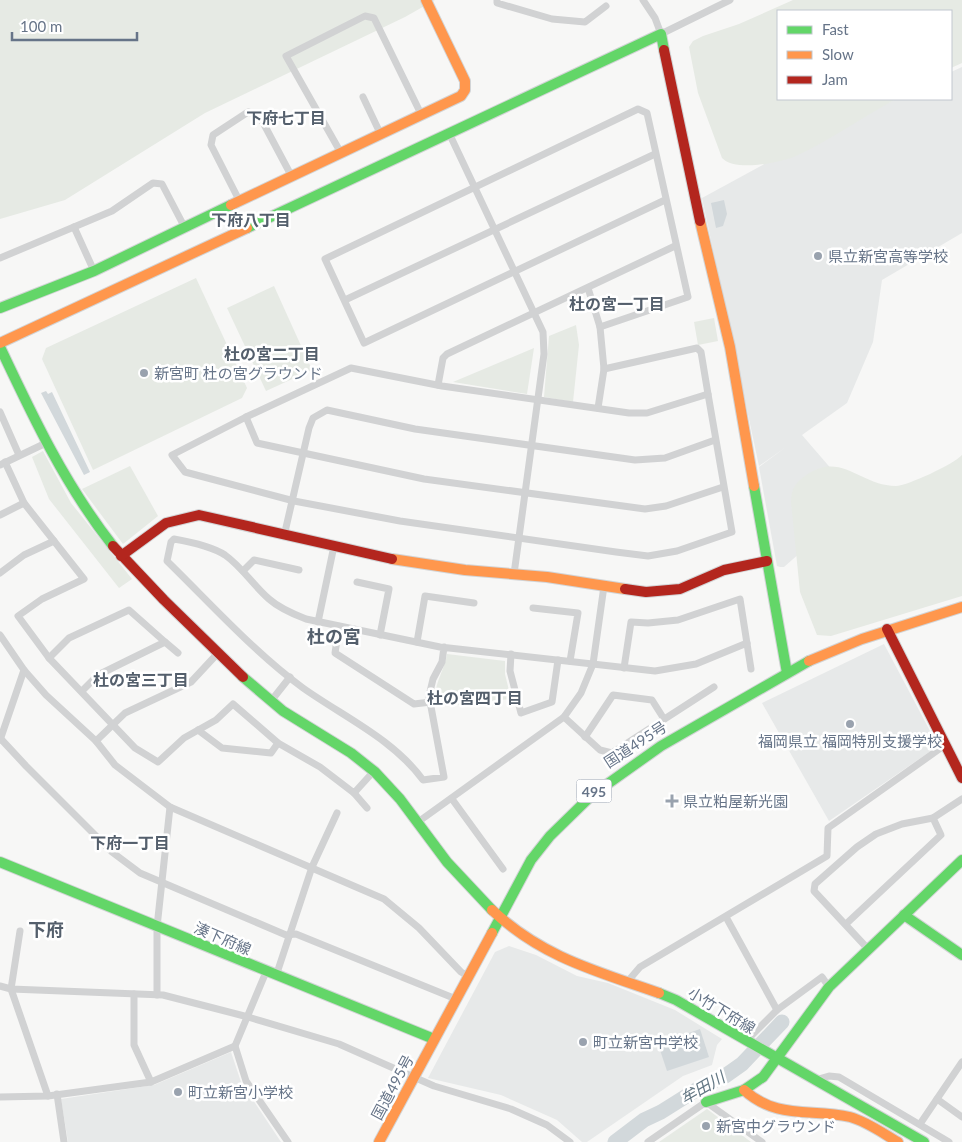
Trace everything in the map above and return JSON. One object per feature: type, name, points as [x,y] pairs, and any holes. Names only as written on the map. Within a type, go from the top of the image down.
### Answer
[{"type":"main road","points":[[0,308],[94,271],[422,116],[460,96],[465,90],[465,80],[426,0]]},
{"type":"main road","points":[[0,343],[110,294],[661,34],[684,151],[730,347],[787,672]]},
{"type":"main road","name":"小竹下府線","points":[[0,347],[46,443],[71,488],[121,556],[163,601],[271,701],[298,722],[374,771],[399,797],[460,875],[500,918],[539,947],[558,958],[589,970],[628,981],[676,1000],[766,1054],[870,1110],[924,1142]]},
{"type":"main road","points":[[121,556],[168,520],[188,515],[210,516],[284,536],[396,560],[547,576],[646,592],[667,591],[693,584],[730,568],[767,561]]},
{"type":"main road","name":"国道495号","points":[[379,1142],[531,860],[587,797],[607,780],[647,752],[787,672],[887,629],[962,608]]},
{"type":"main road","points":[[887,629],[962,778]]},
{"type":"main road","points":[[706,1102],[744,1090],[763,1077],[829,987],[962,860]]},
{"type":"main road","name":"湊下府線","points":[[0,862],[434,1039]]},
{"type":"main road","points":[[904,915],[962,955]]},
{"type":"main road","points":[[744,1090],[757,1102],[792,1113],[851,1117],[898,1142]]},
{"type":"street","points":[[497,0],[496,2],[552,19],[585,22],[606,6]]},
{"type":"street","points":[[643,0],[655,18],[661,34],[730,0]]},
{"type":"street","points":[[341,153],[286,56],[365,16],[374,18],[422,116]]},
{"type":"street","points":[[363,97],[381,135]]},
{"type":"street","points":[[600,327],[688,297],[675,246],[647,113],[638,110],[325,259],[364,343],[665,200]]},
{"type":"street","points":[[240,202],[211,146],[213,135],[248,112],[259,115],[292,177]]},
{"type":"street","points":[[449,133],[543,332],[544,354],[514,574]]},
{"type":"street","points":[[345,300],[655,154]]},
{"type":"street","points":[[0,258],[112,211],[153,183],[162,184],[185,228]]},
{"type":"street","points":[[74,227],[94,271]]},
{"type":"street","points":[[438,385],[443,358],[447,354],[675,246]]},
{"type":"street","points":[[588,288],[600,327],[604,369],[598,408]]},
{"type":"street","points":[[604,369],[697,348],[702,352],[715,440],[732,532],[677,551],[648,556],[519,539],[400,521],[294,501],[185,472],[172,454],[351,368],[438,385],[629,413],[647,413],[708,394]]},
{"type":"street","points":[[284,536],[313,418],[327,410],[415,429],[646,461],[665,458],[715,440]]},
{"type":"street","points":[[0,412],[19,455]]},
{"type":"street","points":[[246,417],[257,443],[424,480],[645,509],[666,506],[723,487]]},
{"type":"street","points":[[46,443],[3,464],[24,503],[84,579],[42,599],[18,616],[49,658],[136,748],[158,762],[184,738],[216,720],[233,704],[278,743],[320,767],[354,793],[366,808]]},
{"type":"street","points":[[0,515],[24,503]]},
{"type":"street","points":[[444,647],[442,662],[433,679],[429,696],[444,777],[423,780],[384,742],[290,677],[167,561],[171,542],[174,539],[213,549],[225,555],[243,571],[269,600],[290,613],[339,627],[444,647],[655,671],[674,669],[712,659],[747,642]]},
{"type":"street","points":[[0,573],[24,555],[54,541]]},
{"type":"street","points":[[318,622],[334,546]]},
{"type":"street","points":[[243,571],[254,560],[299,570]]},
{"type":"street","points":[[357,582],[389,589],[380,635]]},
{"type":"street","points":[[418,822],[564,717],[581,692],[593,664],[604,586]]},
{"type":"street","points":[[417,642],[426,596],[474,603]]},
{"type":"street","points":[[624,668],[631,622],[648,623],[678,620],[740,599],[751,669]]},
{"type":"street","points":[[533,608],[578,613],[570,662]]},
{"type":"street","points":[[49,658],[69,638],[129,610],[178,653]]},
{"type":"street","points":[[339,627],[335,653],[414,704],[431,702]]},
{"type":"street","points":[[0,635],[24,670],[46,696],[96,741],[115,764],[170,807],[393,904],[420,928],[461,972],[468,976]]},
{"type":"street","points":[[82,691],[98,675],[166,642]]},
{"type":"street","points":[[96,741],[126,713],[191,682],[218,653]]},
{"type":"street","points":[[511,654],[510,670],[521,713],[552,702],[558,660]]},
{"type":"street","points":[[24,670],[0,739],[112,852],[140,872],[162,884],[290,934],[296,934],[456,999]]},
{"type":"street","points":[[271,701],[290,677]]},
{"type":"street","points":[[564,717],[600,750],[612,753],[714,687]]},
{"type":"street","points":[[585,737],[613,695],[652,700],[664,719]]},
{"type":"street","points":[[198,730],[222,748],[271,753],[278,743]]},
{"type":"street","points":[[628,981],[640,967],[827,856],[828,828],[945,744]]},
{"type":"street","points":[[354,793],[374,771]]},
{"type":"street","points":[[452,799],[503,869]]},
{"type":"street","points":[[869,950],[814,891],[815,884],[857,847],[876,834],[902,824],[933,818],[962,799]]},
{"type":"street","points":[[157,995],[157,926],[170,807]]},
{"type":"street","points":[[276,976],[312,868],[337,813]]},
{"type":"street","points":[[846,924],[941,835],[933,818]]},
{"type":"street","points":[[726,917],[777,1010]]},
{"type":"street","points":[[20,931],[10,989],[48,1096]]},
{"type":"street","points":[[266,972],[235,1046],[246,1082],[288,1142]]},
{"type":"street","points":[[748,1042],[777,1010],[822,977],[829,987]]},
{"type":"street","points":[[0,986],[10,989],[157,995],[248,1017],[339,1044],[414,1078],[511,1109],[547,1125],[570,1142]]},
{"type":"street","points":[[134,994],[134,1045],[151,1082]]},
{"type":"street","points":[[0,1097],[48,1096],[151,1082],[235,1046]]},
{"type":"street","points":[[920,1124],[962,1062]]},
{"type":"street","points":[[815,1080],[829,1076],[839,1078],[949,1142]]},
{"type":"street","points":[[57,1094],[64,1142]]},
{"type":"street","points":[[937,1099],[962,1116]]},
{"type":"street","points":[[648,1142],[706,1102],[762,1142]]},
{"type":"shaded area","points":[[0,0],[435,0],[405,17],[205,113],[65,200],[0,219]]},
{"type":"shaded area","points":[[793,0],[962,0],[962,63],[952,68],[952,10],[777,10],[777,100],[894,100],[796,156],[758,165],[737,165],[722,158],[698,93],[689,47],[693,41],[703,36],[739,24]]},
{"type":"shaded area","name":"県立新宮高等学校","points":[[962,67],[962,233],[882,280],[873,342],[847,403],[802,435],[859,501],[784,567],[777,566],[759,467],[786,447],[759,466],[702,198],[792,149],[894,100],[952,100],[952,72]]},
{"type":"shaded area","points":[[724,200],[727,214],[723,226],[716,228],[711,203]]},
{"type":"shaded area","name":"新宮町 杜の宮グラウンド","points":[[196,278],[247,388],[242,398],[93,470],[42,359],[46,348]]},
{"type":"shaded area","points":[[274,286],[312,370],[266,391],[227,308]]},
{"type":"shaded area","points":[[714,318],[718,341],[698,345],[694,322]]},
{"type":"shaded area","points":[[576,325],[579,345],[573,402],[544,397],[549,336]]},
{"type":"shaded area","points":[[534,348],[527,394],[453,382]]},
{"type":"shaded area","points":[[46,391],[48,394],[52,392],[90,472],[84,475],[41,393]]},
{"type":"shaded area","points":[[43,451],[71,503],[132,579],[119,588],[49,499],[32,457]]},
{"type":"shaded area","points":[[962,455],[962,596],[831,636],[817,635],[800,592],[791,502],[796,484],[805,476],[818,469],[829,467],[850,471],[883,485],[902,485],[941,469]]},
{"type":"shaded area","points":[[130,466],[158,516],[123,544],[82,489]]},
{"type":"shaded area","name":"福岡県立 福岡特別支援学校","points":[[884,644],[938,746],[829,821],[762,703]]},
{"type":"shaded area","points":[[447,654],[505,661],[505,674],[511,699],[437,707],[437,686]]},
{"type":"shaded area","name":"町立新宮中学校","points":[[509,946],[536,955],[577,976],[608,983],[675,1010],[722,1039],[717,1045],[712,1065],[683,1076],[587,1142],[582,1142],[557,1120],[501,1095],[428,1078],[495,952]]},
{"type":"shaded area","points":[[700,1029],[709,1057],[667,1071],[658,1044]]},
{"type":"shaded area","name":"町立新宮小学校","points":[[231,1052],[241,1082],[281,1142],[68,1142],[61,1099],[154,1085]]},
{"type":"shaded area","name":"新宮中グラウンド","points":[[707,1109],[751,1142],[659,1142]]},
{"type":"waterway","name":"牟田川","points":[[615,1142],[644,1120],[661,1112],[704,1085],[725,1076],[742,1064],[782,1022]]},
{"type":"traffic: fast","points":[[247,228],[661,34],[664,50]]},
{"type":"traffic: fast","points":[[0,308],[94,271],[231,205]]},
{"type":"traffic: fast","points":[[0,347],[65,475],[113,546]]},
{"type":"traffic: fast","points":[[754,486],[787,673]]},
{"type":"traffic: fast","points":[[492,933],[531,860],[550,836],[592,795],[661,746],[809,661]]},
{"type":"traffic: fast","points":[[243,677],[283,711],[351,753],[375,772],[400,799],[447,862],[492,910]]},
{"type":"traffic: fast","points":[[706,1102],[744,1090],[763,1077],[829,987],[962,860]]},
{"type":"traffic: fast","points":[[0,862],[434,1039]]},
{"type":"traffic: fast","points":[[904,915],[962,955]]},
{"type":"traffic: fast","points":[[659,993],[676,1000],[924,1142]]},
{"type":"traffic: slow","points":[[231,205],[461,96],[465,90],[465,81],[426,0]]},
{"type":"traffic: slow","points":[[700,221],[730,347],[754,486]]},
{"type":"traffic: slow","points":[[0,343],[247,228]]},
{"type":"traffic: slow","points":[[392,559],[465,570],[547,577],[625,589]]},
{"type":"traffic: slow","points":[[809,661],[862,639],[962,607]]},
{"type":"traffic: slow","points":[[492,910],[530,940],[550,951],[571,961],[659,993]]},
{"type":"traffic: slow","points":[[379,1142],[492,933]]},
{"type":"traffic: slow","points":[[744,1090],[769,1106],[795,1111],[836,1114],[856,1119],[898,1142]]},
{"type":"traffic: jam","points":[[664,50],[700,221]]},
{"type":"traffic: jam","points":[[121,556],[166,523],[199,515],[392,559]]},
{"type":"traffic: jam","points":[[113,546],[164,600],[243,677]]},
{"type":"traffic: jam","points":[[625,589],[646,592],[680,589],[724,570],[767,561]]},
{"type":"traffic: jam","points":[[887,629],[962,778]]},
{"type":"place","name":"県立新宮高等学校","points":[[818,256]]},
{"type":"place","name":"新宮町 杜の宮グラウンド","points":[[144,373]]},
{"type":"place","name":"福岡県立 福岡特別支援学校","points":[[850,724]]},
{"type":"place","name":"県立粕屋新光園","points":[[672,801]]},
{"type":"place","name":"町立新宮中学校","points":[[583,1042]]},
{"type":"place","name":"町立新宮小学校","points":[[178,1092]]},
{"type":"place","name":"新宮中グラウンド","points":[[706,1126]]},
{"type":"district","name":"下府七丁目","points":[[286,117]]},
{"type":"district","name":"下府八丁目","points":[[251,219]]},
{"type":"district","name":"杜の宮一丁目","points":[[617,303]]},
{"type":"district","name":"杜の宮二丁目","points":[[272,353]]},
{"type":"district","name":"杜の宮","points":[[334,636]]},
{"type":"district","name":"杜の宮三丁目","points":[[141,679]]},
{"type":"district","name":"杜の宮四丁目","points":[[475,697]]},
{"type":"district","name":"下府一丁目","points":[[130,842]]},
{"type":"district","name":"下府","points":[[46,929]]}]
